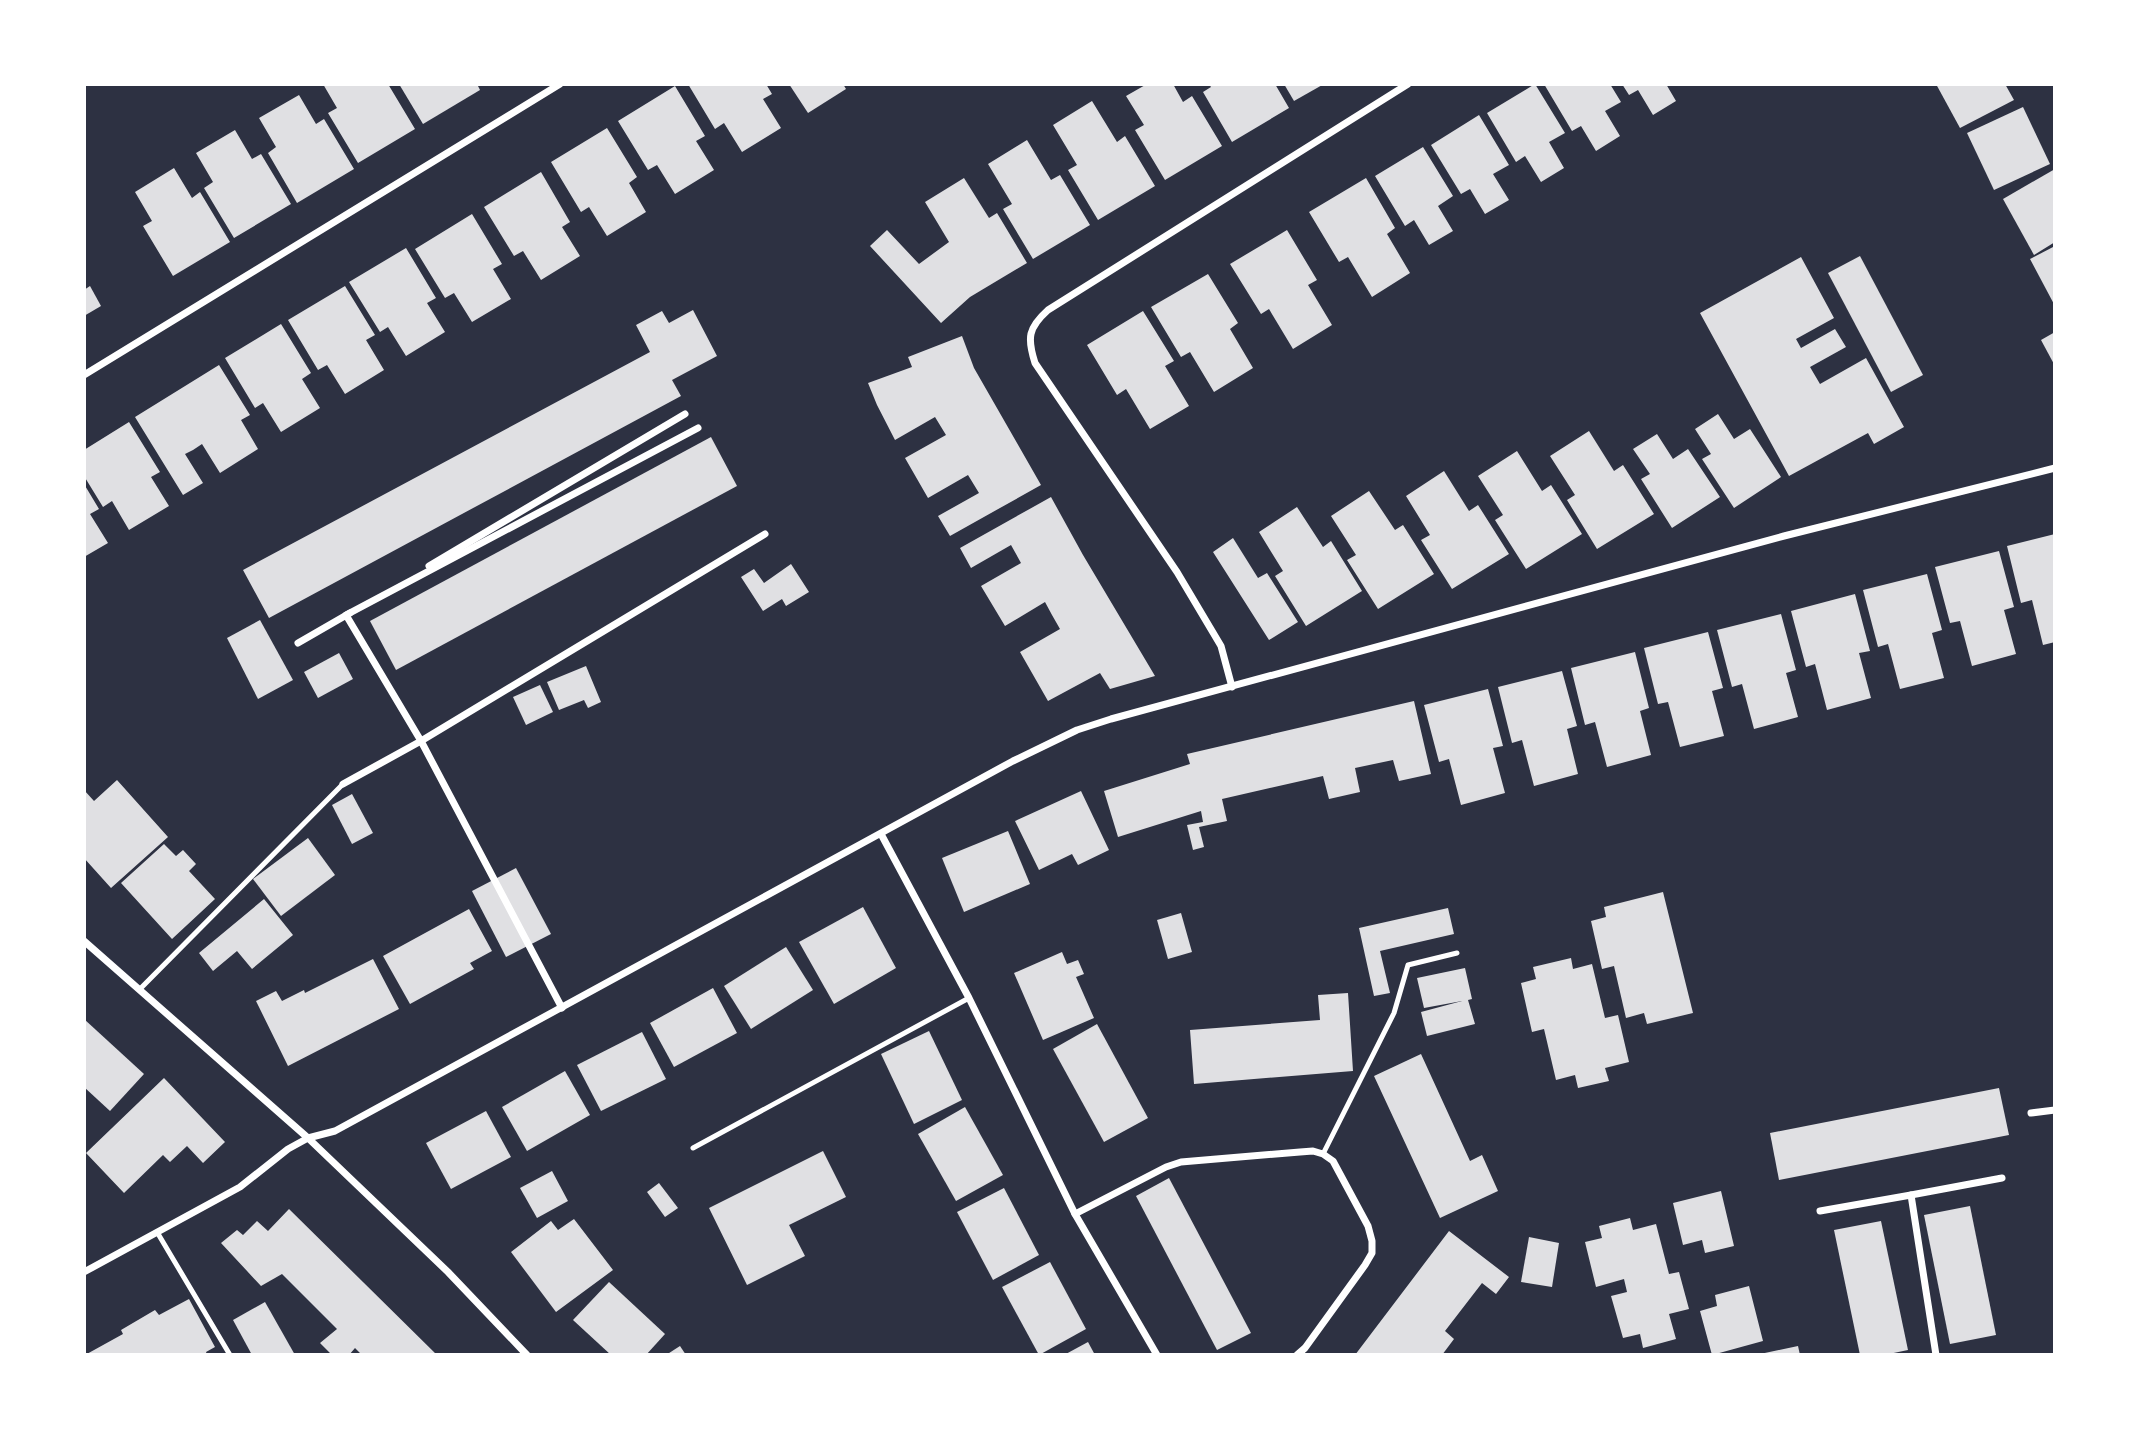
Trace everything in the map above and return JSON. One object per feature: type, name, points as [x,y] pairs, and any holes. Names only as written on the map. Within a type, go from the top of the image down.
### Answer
[{"type":"street","points":[[84,375],[560,84]]},
{"type":"street","points":[[1231,687],[1221,646],[1177,572],[1035,363],[1030,348],[1030,332],[1037,320],[1048,310],[1408,84]]},
{"type":"street","points":[[298,643],[685,414]]},
{"type":"street","points":[[346,615],[698,428]]},
{"type":"street","points":[[84,1272],[240,1187],[288,1149],[307,1138],[335,1130],[1013,761],[1077,730],[1744,547],[2055,468]]},
{"type":"street","points":[[343,784],[421,741],[765,534]]},
{"type":"street","points":[[346,615],[421,741],[562,1008]]},
{"type":"street","points":[[881,834],[969,998],[1075,1214],[1157,1355]]},
{"type":"street","points":[[84,942],[307,1138],[448,1272],[527,1355]]},
{"type":"street","points":[[2031,1113],[2055,1110]]},
{"type":"street","points":[[1075,1214],[1166,1167],[1181,1162],[1313,1151],[1323,1154],[1334,1161],[1368,1226],[1372,1253],[1305,1348],[1297,1355]]},
{"type":"street","points":[[1819,1211],[2002,1178]]},
{"type":"street","points":[[1911,1195],[1936,1355]]},
{"type":"lane","points":[[140,989],[343,784]]},
{"type":"lane","points":[[1323,1154],[1394,1013],[1408,965],[1457,953]]},
{"type":"lane","points":[[693,1148],[969,998]]},
{"type":"lane","points":[[157,1232],[230,1355]]},
{"type":"building","points":[[323,84],[388,84],[415,129],[358,163],[328,113],[337,108]]},
{"type":"building","points":[[399,84],[477,84],[480,90],[423,124]]},
{"type":"building","points":[[688,84],[766,84],[772,94],[763,99],[781,128],[742,152],[724,123],[715,129]]},
{"type":"building","points":[[789,84],[843,84],[846,89],[808,113]]},
{"type":"building","points":[[1147,84],[1173,84],[1183,102],[1192,96],[1222,146],[1165,180],[1135,130],[1144,125],[1126,96]]},
{"type":"building","points":[[1209,84],[1275,84],[1289,108],[1232,142],[1203,92],[1211,87]]},
{"type":"building","points":[[1284,84],[1324,84],[1294,101]]},
{"type":"building","points":[[1535,84],[1565,133],[1549,142],[1564,168],[1541,182],[1525,156],[1516,162],[1487,113]]},
{"type":"building","points":[[1544,84],[1610,84],[1621,102],[1605,111],[1620,136],[1596,151],[1581,126],[1572,131]]},
{"type":"building","points":[[1622,84],[1666,84],[1676,101],[1653,115],[1638,90],[1629,95]]},
{"type":"building","points":[[1936,84],[2005,84],[2014,100],[1960,128]]},
{"type":"building","points":[[675,86],[705,136],[696,141],[714,170],[675,194],[657,165],[648,170],[618,121]]},
{"type":"building","points":[[299,95],[316,124],[324,119],[354,169],[297,203],[268,153],[276,147],[259,118]]},
{"type":"building","points":[[1092,101],[1117,142],[1125,136],[1155,186],[1098,220],[1068,170],[1077,165],[1053,125]]},
{"type":"building","points":[[2023,107],[2050,164],[1994,190],[1967,133]]},
{"type":"building","points":[[1479,115],[1509,165],[1493,174],[1509,200],[1485,214],[1470,189],[1461,194],[1431,145]]},
{"type":"building","points":[[607,128],[637,177],[629,183],[646,212],[607,236],[589,207],[581,212],[551,162]]},
{"type":"building","points":[[235,130],[252,159],[261,154],[291,204],[234,238],[204,188],[213,182],[196,153]]},
{"type":"building","points":[[1027,140],[1051,180],[1060,175],[1090,225],[1033,259],[1003,209],[1012,204],[988,164]]},
{"type":"building","points":[[1423,147],[1453,196],[1438,206],[1453,231],[1429,245],[1414,220],[1405,226],[1375,176]]},
{"type":"building","points":[[174,168],[192,198],[200,192],[230,242],[173,276],[143,226],[152,221],[135,192]]},
{"type":"building","points":[[2055,169],[2055,242],[2034,255],[2003,199]]},
{"type":"building","points":[[541,172],[570,222],[562,227],[580,256],[541,280],[523,251],[514,256],[484,207]]},
{"type":"building","points":[[964,178],[989,218],[997,213],[1027,263],[970,297],[941,323],[870,246],[887,230],[919,264],[949,242],[925,202]]},
{"type":"building","points":[[1366,178],[1395,228],[1387,234],[1410,273],[1372,297],[1348,257],[1339,262],[1309,212]]},
{"type":"building","points":[[472,214],[502,264],[493,269],[511,299],[472,322],[454,293],[445,298],[415,249]]},
{"type":"building","points":[[1287,230],[1317,280],[1308,285],[1332,325],[1293,349],[1269,309],[1261,314],[1230,264]]},
{"type":"building","points":[[2055,246],[2055,306],[2030,259]]},
{"type":"building","points":[[406,248],[436,298],[427,303],[445,332],[406,356],[388,327],[380,332],[349,282]]},
{"type":"building","points":[[1860,256],[1923,375],[1891,392],[1828,273]]},
{"type":"building","points":[[1801,257],[1834,318],[1796,339],[1801,348],[1835,329],[1846,347],[1810,367],[1820,384],[1866,358],[1904,427],[1874,444],[1868,433],[1789,476],[1700,313]]},
{"type":"building","points":[[1208,274],[1238,323],[1230,329],[1253,368],[1214,392],[1190,352],[1181,357],[1151,307]]},
{"type":"building","points":[[90,286],[101,306],[84,316],[84,290]]},
{"type":"building","points":[[345,286],[375,335],[366,340],[384,370],[345,394],[327,365],[318,370],[288,320]]},
{"type":"building","points":[[693,310],[717,356],[672,380],[681,396],[269,618],[243,570],[650,352],[636,325],[662,311],[669,323]]},
{"type":"building","points":[[1143,311],[1174,361],[1165,366],[1189,406],[1150,429],[1126,389],[1117,395],[1087,345]]},
{"type":"building","points":[[281,324],[311,373],[302,379],[320,408],[281,432],[263,403],[255,408],[225,358]]},
{"type":"building","points":[[2055,332],[2055,366],[2041,340]]},
{"type":"building","points":[[962,336],[974,368],[1041,485],[950,536],[938,516],[979,493],[968,475],[928,498],[905,458],[946,435],[935,417],[895,440],[868,383],[912,367],[908,357]]},
{"type":"building","points":[[219,365],[250,415],[241,420],[258,449],[220,473],[202,444],[185,454],[203,483],[183,495],[135,417]]},
{"type":"building","points":[[1718,414],[1734,439],[1750,429],[1781,477],[1734,508],[1702,459],[1711,454],[1695,429]]},
{"type":"building","points":[[129,422],[160,472],[151,477],[169,506],[129,530],[112,501],[103,507],[84,476],[84,450]]},
{"type":"building","points":[[1589,431],[1614,471],[1623,465],[1654,514],[1597,549],[1567,500],[1575,495],[1550,456]]},
{"type":"building","points":[[1657,434],[1673,459],[1688,449],[1720,497],[1672,528],[1641,479],[1650,474],[1633,449]]},
{"type":"building","points":[[711,437],[737,486],[396,670],[370,621]]},
{"type":"building","points":[[1517,451],[1542,491],[1551,485],[1582,534],[1526,569],[1495,520],[1503,515],[1478,476]]},
{"type":"building","points":[[1444,471],[1469,511],[1478,505],[1509,554],[1452,589],[1421,540],[1430,535],[1406,496]]},
{"type":"building","points":[[84,484],[99,509],[90,514],[108,543],[84,557]]},
{"type":"building","points":[[1369,491],[1395,530],[1403,525],[1434,574],[1378,609],[1347,560],[1356,555],[1331,516]]},
{"type":"building","points":[[1051,497],[1155,676],[1110,689],[1100,673],[1048,701],[1020,652],[1060,629],[1045,602],[1005,626],[981,586],[1021,563],[1011,545],[971,568],[960,548]]},
{"type":"building","points":[[1297,507],[1323,547],[1331,541],[1362,591],[1306,626],[1275,576],[1283,571],[1259,532]]},
{"type":"building","points":[[2055,534],[2055,642],[2043,645],[2032,600],[2021,603],[2007,546]]},
{"type":"building","points":[[1233,538],[1258,578],[1267,573],[1298,622],[1269,640],[1213,552]]},
{"type":"building","points":[[1999,551],[2014,607],[2004,610],[2016,654],[1972,666],[1960,621],[1950,623],[1935,567]]},
{"type":"building","points":[[791,564],[809,592],[786,606],[782,599],[763,611],[741,577],[754,569],[764,583]]},
{"type":"building","points":[[1927,574],[1942,630],[1932,633],[1944,678],[1900,689],[1888,644],[1878,647],[1863,590]]},
{"type":"building","points":[[1855,594],[1870,651],[1859,653],[1871,698],[1827,710],[1815,664],[1806,667],[1791,611]]},
{"type":"building","points":[[1781,614],[1796,670],[1786,673],[1798,717],[1754,729],[1742,684],[1732,687],[1717,630]]},
{"type":"building","points":[[260,620],[293,680],[258,699],[227,638]]},
{"type":"building","points":[[1708,632],[1723,688],[1712,691],[1724,736],[1680,747],[1668,702],[1658,704],[1644,648]]},
{"type":"building","points":[[1635,652],[1649,708],[1640,711],[1651,755],[1607,767],[1595,722],[1585,725],[1571,668]]},
{"type":"building","points":[[339,653],[353,679],[318,698],[304,672]]},
{"type":"building","points":[[586,666],[601,702],[588,708],[584,700],[559,710],[547,682]]},
{"type":"building","points":[[1562,671],[1577,726],[1567,729],[1578,774],[1534,786],[1522,740],[1512,743],[1498,687]]},
{"type":"building","points":[[540,685],[553,712],[526,725],[513,697]]},
{"type":"building","points":[[1488,689],[1503,746],[1493,748],[1505,793],[1461,805],[1449,759],[1439,762],[1424,705]]},
{"type":"building","points":[[1414,701],[1431,774],[1399,781],[1393,760],[1355,768],[1360,792],[1329,799],[1323,776],[1222,799],[1227,821],[1199,827],[1204,847],[1193,850],[1187,825],[1203,822],[1201,811],[1118,837],[1104,791],[1190,764],[1187,754]]},
{"type":"building","points":[[117,780],[168,837],[111,888],[84,858],[84,790],[94,801]]},
{"type":"building","points":[[1081,791],[1109,850],[1078,865],[1072,854],[1039,870],[1015,821]]},
{"type":"building","points":[[352,794],[373,833],[352,844],[332,805]]},
{"type":"building","points":[[1008,831],[1030,884],[964,912],[942,858]]},
{"type":"building","points":[[308,838],[335,875],[281,916],[253,879]]},
{"type":"building","points":[[164,844],[176,856],[183,850],[196,864],[189,871],[215,899],[172,939],[121,883]]},
{"type":"building","points":[[516,868],[551,934],[506,957],[472,891]]},
{"type":"building","points":[[1663,892],[1693,1013],[1647,1024],[1644,1013],[1626,1018],[1614,966],[1602,969],[1591,921],[1606,917],[1604,907]]},
{"type":"building","points":[[264,899],[293,935],[252,969],[237,951],[213,971],[199,953]]},
{"type":"building","points":[[863,907],[896,968],[834,1004],[799,942]]},
{"type":"building","points":[[1448,908],[1454,934],[1380,951],[1390,993],[1374,996],[1359,928]]},
{"type":"building","points":[[469,909],[492,951],[470,963],[474,969],[410,1004],[383,956]]},
{"type":"building","points":[[1181,913],[1192,952],[1168,959],[1157,920]]},
{"type":"building","points":[[786,947],[813,990],[751,1029],[724,986]]},
{"type":"building","points":[[1062,952],[1067,964],[1078,960],[1084,974],[1076,977],[1094,1018],[1043,1040],[1014,973]]},
{"type":"building","points":[[1571,958],[1573,969],[1592,964],[1605,1018],[1618,1015],[1629,1062],[1605,1068],[1609,1081],[1578,1088],[1575,1075],[1556,1080],[1544,1029],[1532,1032],[1521,983],[1536,979],[1533,967]]},
{"type":"building","points":[[373,959],[399,1009],[288,1066],[256,1001],[276,991],[282,1001],[304,990],[305,993]]},
{"type":"building","points":[[1465,968],[1472,999],[1468,1000],[1475,1024],[1427,1036],[1421,1012],[1462,1001],[1424,1008],[1417,978]]},
{"type":"building","points":[[713,988],[737,1033],[674,1067],[650,1023]]},
{"type":"building","points":[[1348,993],[1353,1071],[1194,1084],[1190,1030],[1320,1020],[1318,995]]},
{"type":"building","points":[[84,1019],[144,1074],[110,1111],[84,1087]]},
{"type":"building","points":[[1097,1024],[1148,1118],[1104,1142],[1053,1049]]},
{"type":"building","points":[[929,1031],[962,1100],[914,1124],[881,1054]]},
{"type":"building","points":[[642,1032],[666,1079],[601,1111],[577,1065]]},
{"type":"building","points":[[1421,1054],[1470,1161],[1482,1155],[1498,1191],[1440,1218],[1374,1076]]},
{"type":"building","points":[[565,1071],[590,1115],[527,1151],[502,1107]]},
{"type":"building","points":[[164,1078],[225,1142],[203,1163],[187,1146],[170,1162],[163,1155],[124,1193],[86,1153]]},
{"type":"building","points":[[1999,1088],[2009,1135],[1779,1180],[1770,1133]]},
{"type":"building","points":[[965,1107],[1003,1175],[956,1201],[918,1134]]},
{"type":"building","points":[[486,1111],[511,1157],[451,1189],[426,1143]]},
{"type":"building","points":[[823,1151],[846,1197],[789,1225],[805,1256],[747,1285],[709,1208]]},
{"type":"building","points":[[552,1171],[568,1201],[537,1218],[520,1188]]},
{"type":"building","points":[[1169,1178],[1251,1333],[1217,1350],[1136,1196]]},
{"type":"building","points":[[659,1183],[678,1208],[665,1217],[647,1192]]},
{"type":"building","points":[[1004,1188],[1039,1255],[993,1280],[957,1212]]},
{"type":"building","points":[[1721,1191],[1734,1246],[1705,1253],[1702,1240],[1683,1245],[1673,1203]]},
{"type":"building","points":[[1970,1206],[1996,1335],[1950,1344],[1924,1215]]},
{"type":"building","points":[[289,1209],[437,1355],[362,1355],[355,1348],[349,1355],[332,1355],[320,1343],[337,1329],[282,1274],[261,1286],[221,1243],[237,1230],[243,1235],[257,1221],[268,1231]]},
{"type":"building","points":[[1630,1218],[1633,1230],[1656,1224],[1669,1274],[1679,1272],[1689,1309],[1669,1314],[1676,1339],[1643,1348],[1640,1334],[1623,1338],[1611,1296],[1627,1292],[1624,1279],[1596,1287],[1585,1242],[1602,1238],[1599,1226]]},
{"type":"building","points":[[574,1219],[613,1270],[556,1312],[511,1252],[551,1221],[558,1230]]},
{"type":"building","points":[[1881,1221],[1908,1350],[1884,1355],[1860,1355],[1834,1230]]},
{"type":"building","points":[[1449,1231],[1509,1277],[1496,1294],[1482,1283],[1445,1331],[1454,1339],[1442,1355],[1355,1355]]},
{"type":"building","points":[[1529,1237],[1559,1243],[1552,1287],[1521,1282]]},
{"type":"building","points":[[1050,1262],[1086,1329],[1039,1355],[1002,1287]]},
{"type":"building","points":[[609,1282],[665,1334],[646,1355],[611,1355],[573,1320]]},
{"type":"building","points":[[1749,1286],[1763,1341],[1712,1355],[1700,1311],[1717,1306],[1715,1295]]},
{"type":"building","points":[[189,1299],[215,1347],[206,1352],[207,1355],[85,1355],[123,1334],[121,1330],[155,1310],[159,1315]]},
{"type":"building","points":[[265,1302],[295,1355],[252,1355],[233,1320]]},
{"type":"building","points":[[1088,1342],[1095,1355],[1064,1355]]},
{"type":"building","points":[[680,1346],[686,1355],[666,1355]]},
{"type":"building","points":[[1798,1346],[1800,1355],[1760,1354]]}]
